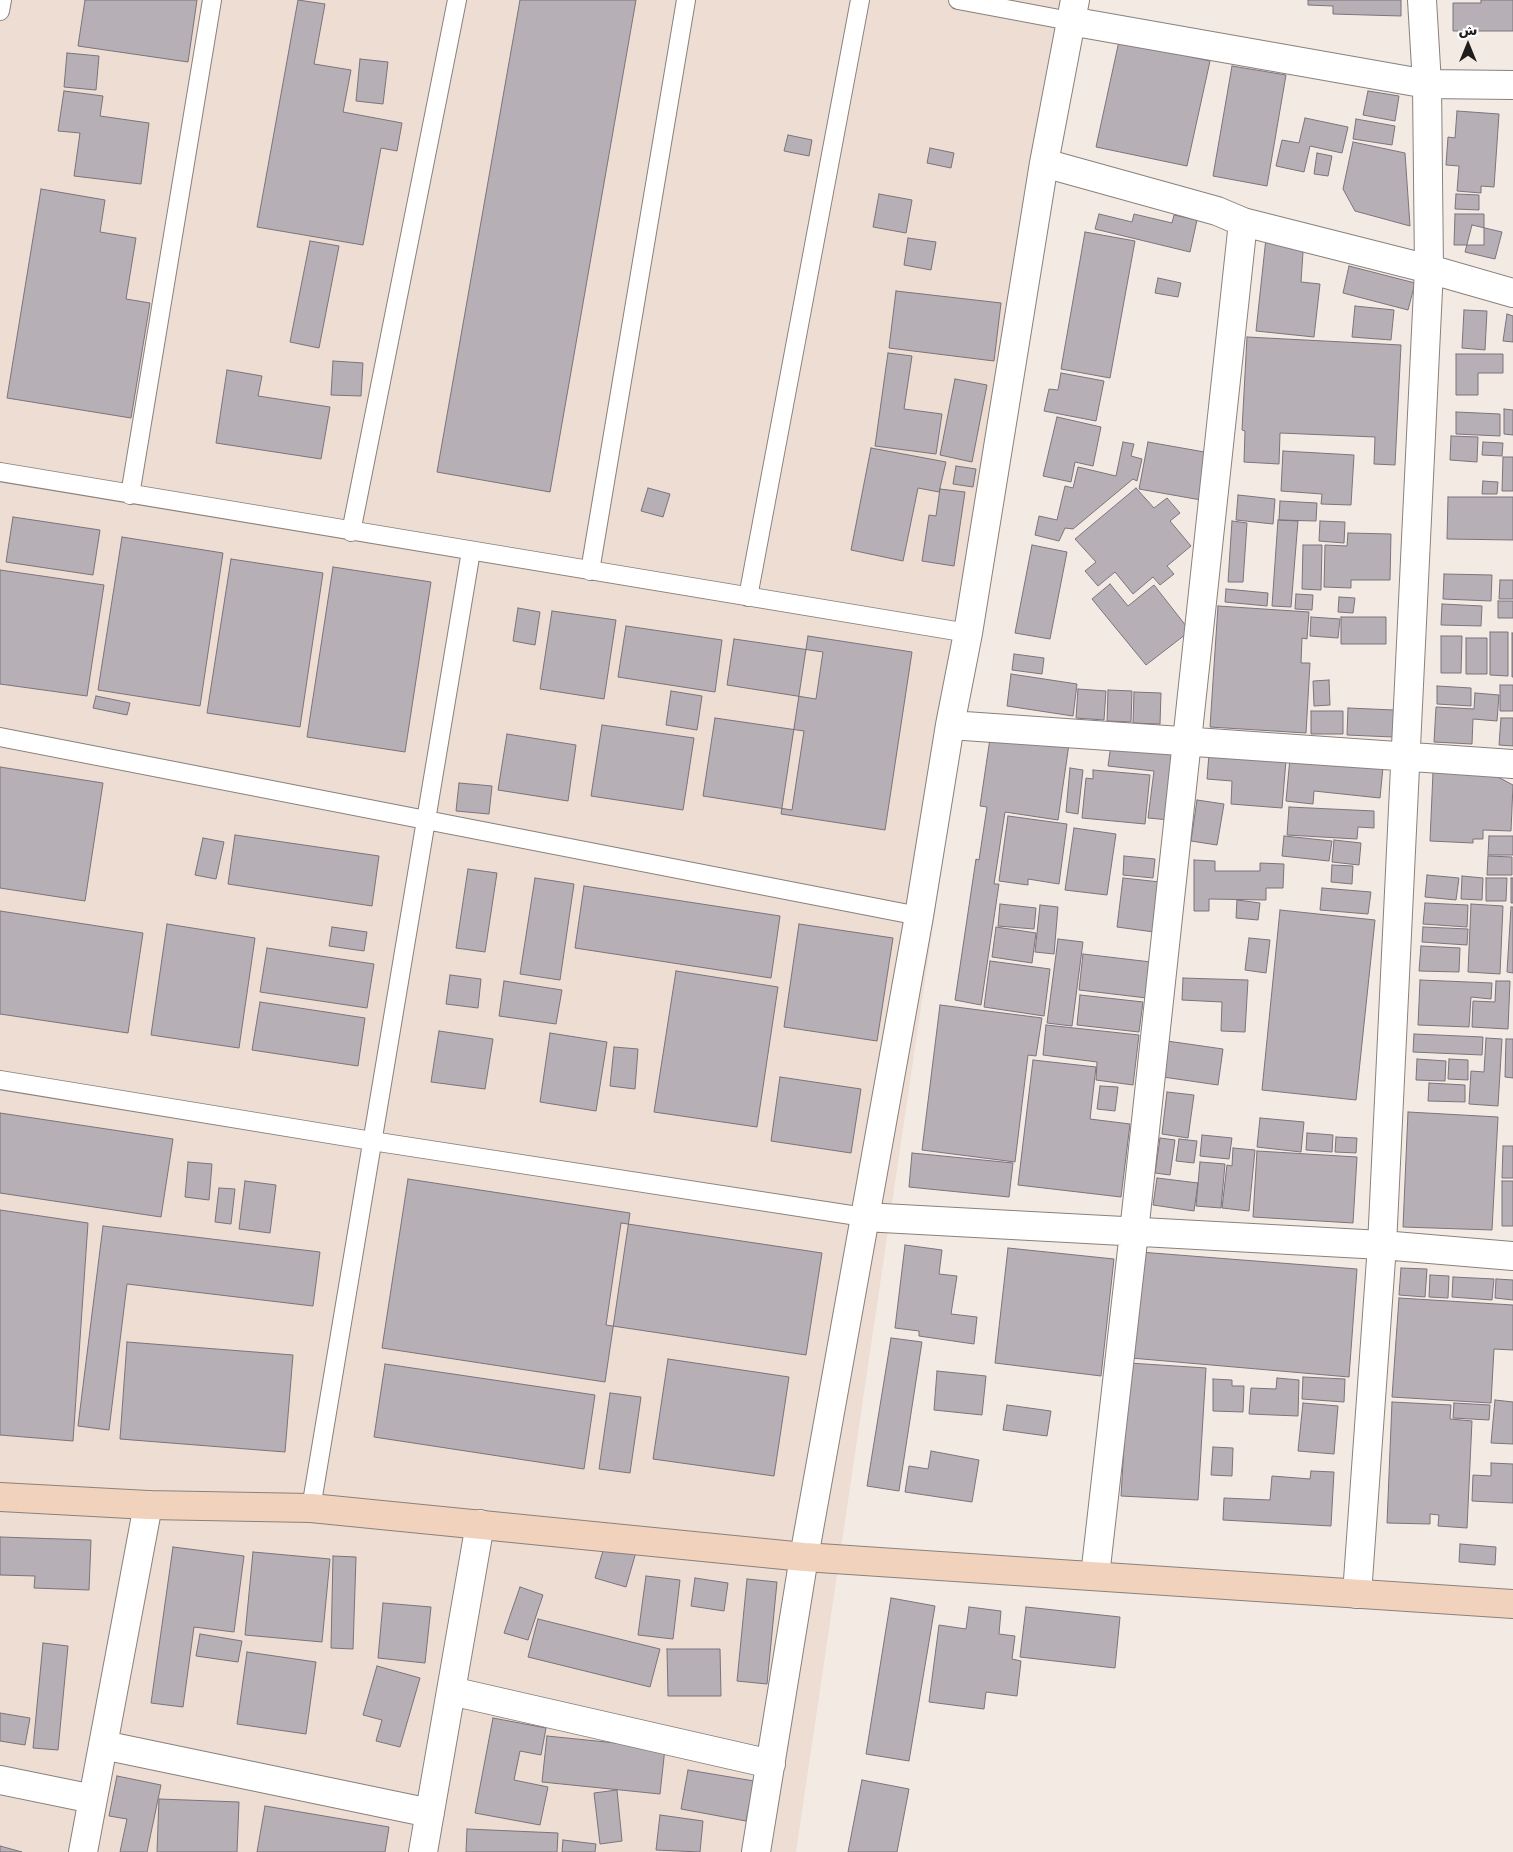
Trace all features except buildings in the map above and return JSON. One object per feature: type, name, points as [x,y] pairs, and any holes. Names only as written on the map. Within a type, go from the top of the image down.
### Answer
[{"type":"street","points":[[1357,1594],[1382,1244],[1429,269],[1427,84],[1422,0]]},
{"type":"street","points":[[756,1852],[804,1558],[919,916],[950,725],[968,634],[1044,164],[1072,10],[1427,84],[1513,85]]},
{"type":"street","points":[[1044,164],[1217,212],[1243,222],[1513,292]]},
{"type":"street","points":[[1095,1576],[1243,222]]},
{"type":"street","points":[[950,725],[1513,764]]},
{"type":"street","points":[[864,1217],[1382,1244],[1513,1256]]},
{"type":"street","points":[[0,1497],[148,1505],[311,1508],[804,1558],[1513,1604]]},
{"type":"street","points":[[83,1852],[148,1505]]},
{"type":"street","points":[[423,1852],[480,1524]]},
{"type":"street","points":[[451,1691],[771,1764]]},
{"type":"street","points":[[103,1745],[430,1813]]},
{"type":"street","points":[[0,1780],[93,1799]]},
{"type":"lane","points":[[0,11],[2,0]]},
{"type":"lane","points":[[130,495],[212,0]]},
{"type":"lane","points":[[351,532],[457,0]]},
{"type":"lane","points":[[590,571],[686,0]]},
{"type":"lane","points":[[748,597],[860,0]]},
{"type":"lane","points":[[958,0],[1072,10]]},
{"type":"lane","points":[[0,472],[968,634]]},
{"type":"lane","points":[[311,1508],[471,551]]},
{"type":"lane","points":[[0,737],[919,916]]},
{"type":"lane","points":[[0,1080],[372,1141],[864,1217]]},
{"type":"shaded area","points":[[0,0],[1070,0],[796,1852],[0,1852]]}]
